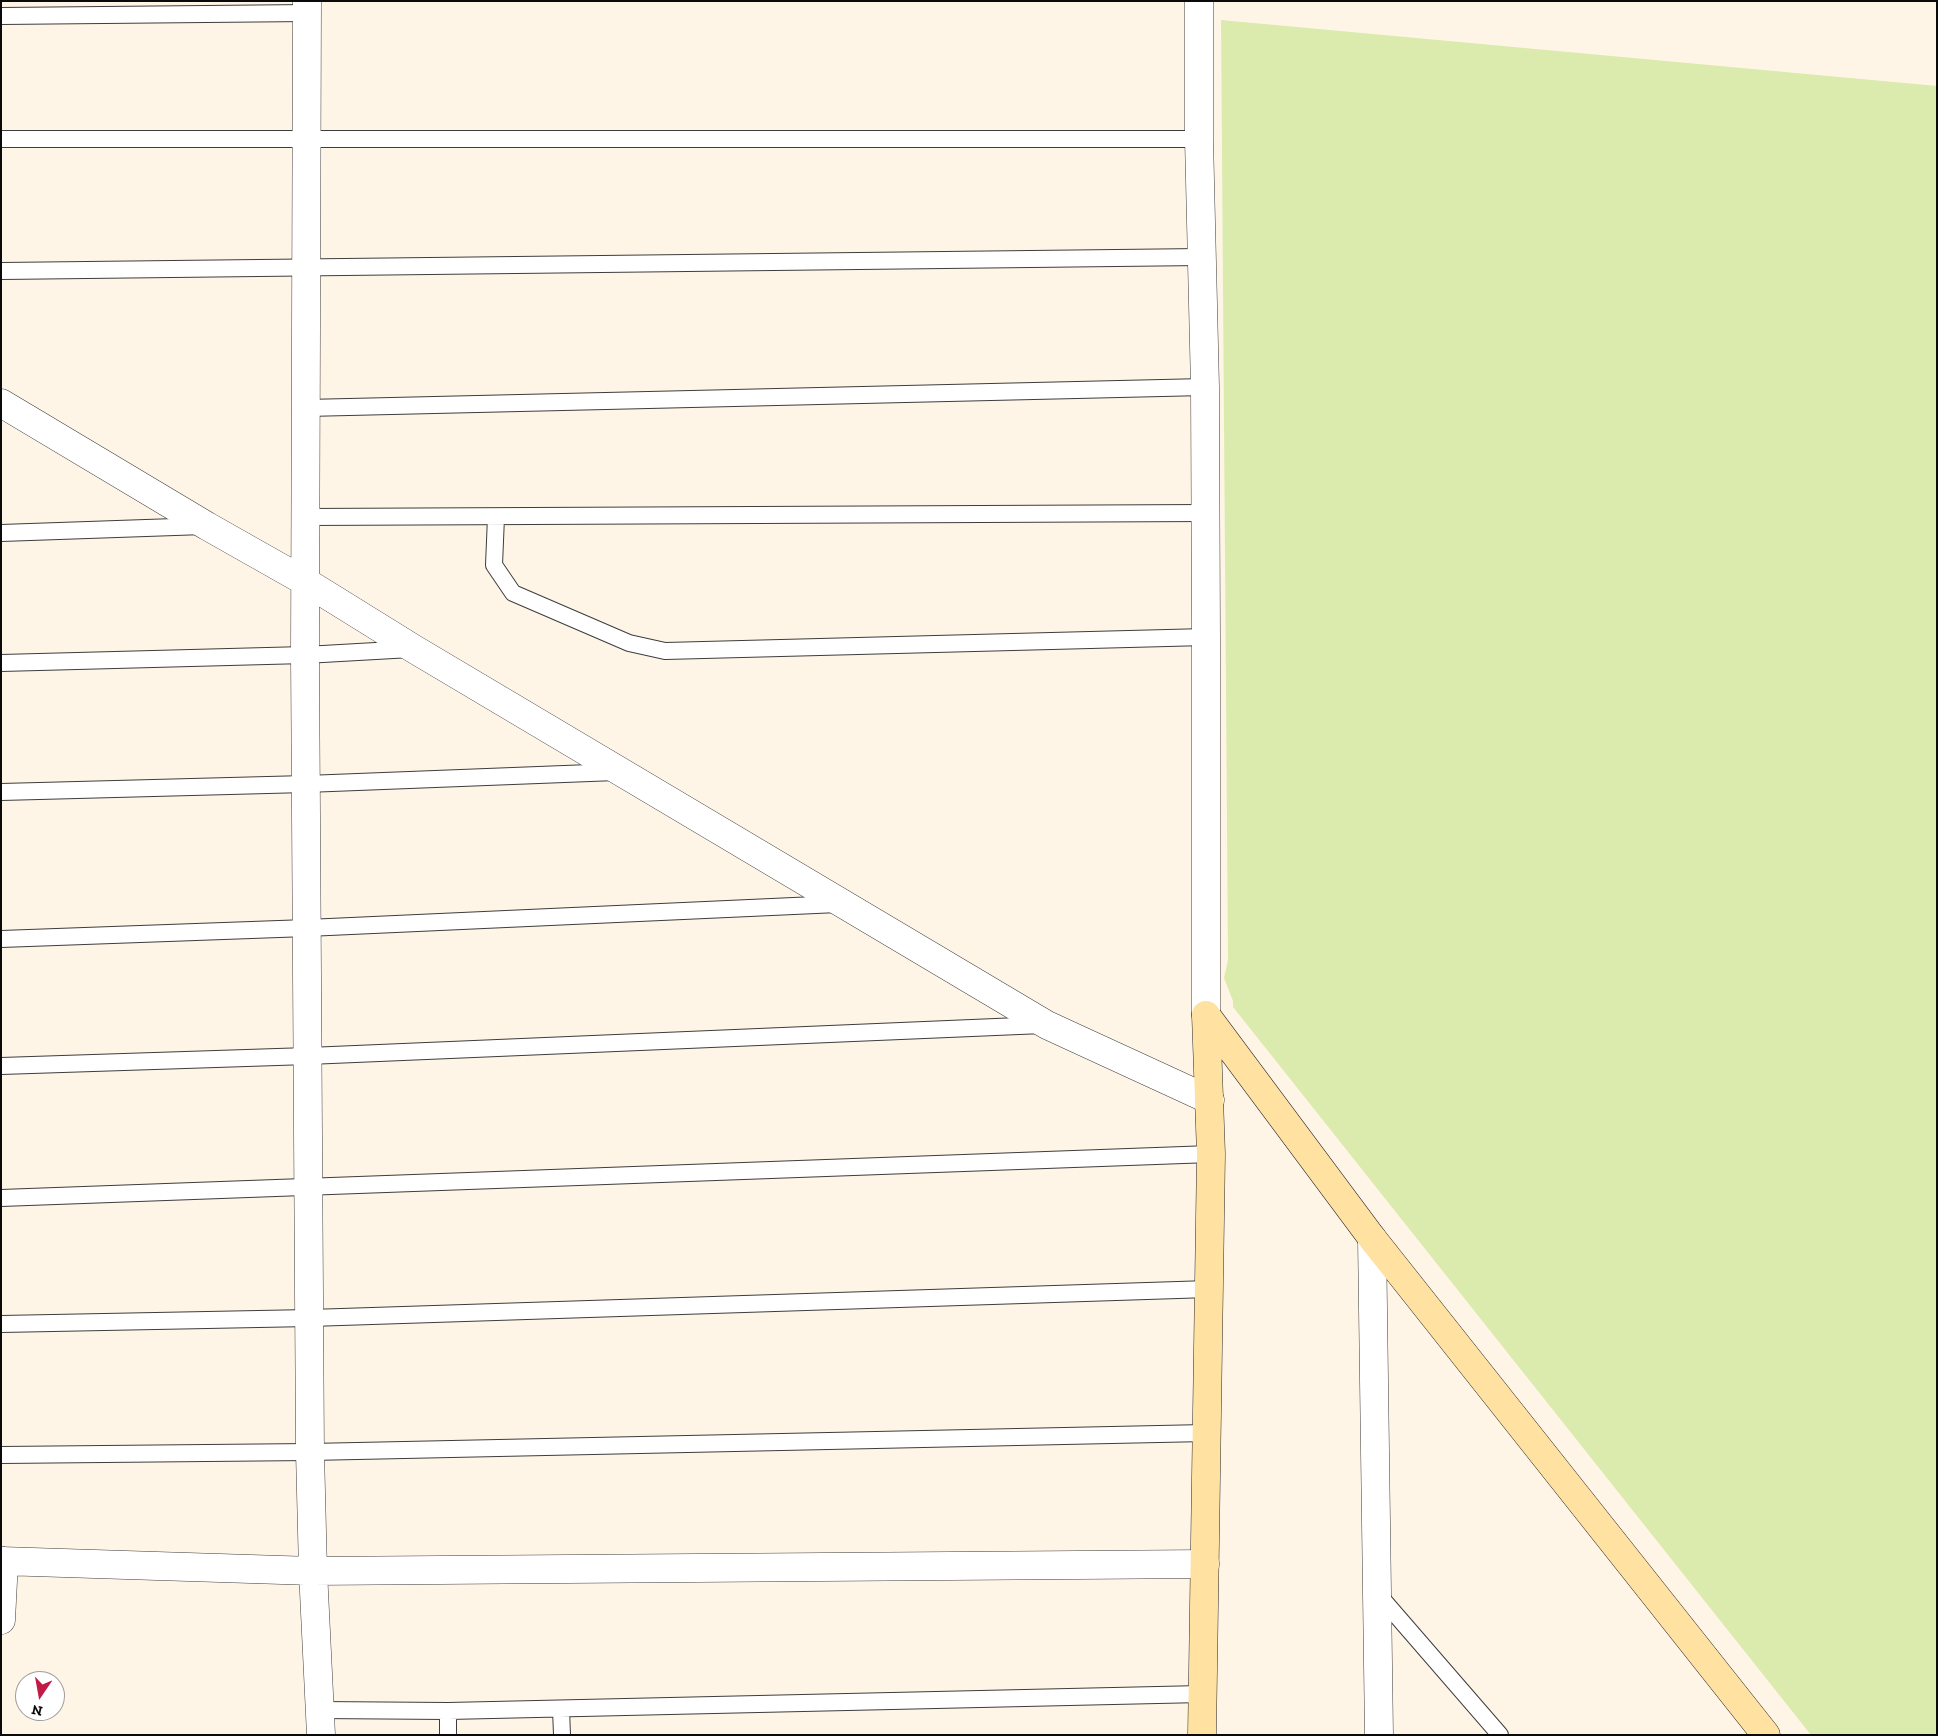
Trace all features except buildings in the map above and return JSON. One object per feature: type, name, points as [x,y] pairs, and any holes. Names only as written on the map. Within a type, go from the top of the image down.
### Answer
[{"type":"street","points":[[1199,1],[1198,139],[1205,387],[1206,513],[1206,1015],[1211,1154],[1202,1735]]},
{"type":"street","points":[[308,7],[305,655],[310,1452],[320,1722]]},
{"type":"street","points":[[2,403],[1047,1024],[1210,1100]]},
{"type":"street","points":[[1206,1015],[1372,1238],[1766,1735]]},
{"type":"street","points":[[1372,1238],[1378,1735]]},
{"type":"street","points":[[1,1620],[3,1561],[313,1570],[1205,1564]]},
{"type":"lane","points":[[1,16],[308,7]]},
{"type":"lane","points":[[1,139],[1198,139]]},
{"type":"lane","points":[[1,271],[1202,256]]},
{"type":"lane","points":[[306,408],[1205,387]]},
{"type":"lane","points":[[306,517],[1206,513]]},
{"type":"lane","points":[[496,517],[494,565],[513,593],[629,643],[665,652],[1206,636]]},
{"type":"lane","points":[[1,533],[208,526]]},
{"type":"lane","points":[[1,662],[305,655],[414,649]]},
{"type":"lane","points":[[1,792],[306,784],[620,771]]},
{"type":"lane","points":[[1,939],[307,928],[843,904]]},
{"type":"lane","points":[[1,1066],[308,1056],[1047,1024]]},
{"type":"lane","points":[[1,1198],[1211,1154]]},
{"type":"lane","points":[[1,1324],[310,1318],[1208,1289]]},
{"type":"lane","points":[[1,1455],[310,1452],[1206,1433]]},
{"type":"lane","points":[[1376,1592],[1500,1735]]},
{"type":"lane","points":[[320,1722],[448,1711],[1202,1694]]},
{"type":"lane","points":[[561,1708],[562,1735]]},
{"type":"lane","points":[[448,1711],[448,1735]]},
{"type":"green space","points":[[1221,20],[1937,86],[1937,1735],[1811,1735],[1233,1007],[1233,1001],[1224,978],[1228,960]]}]
